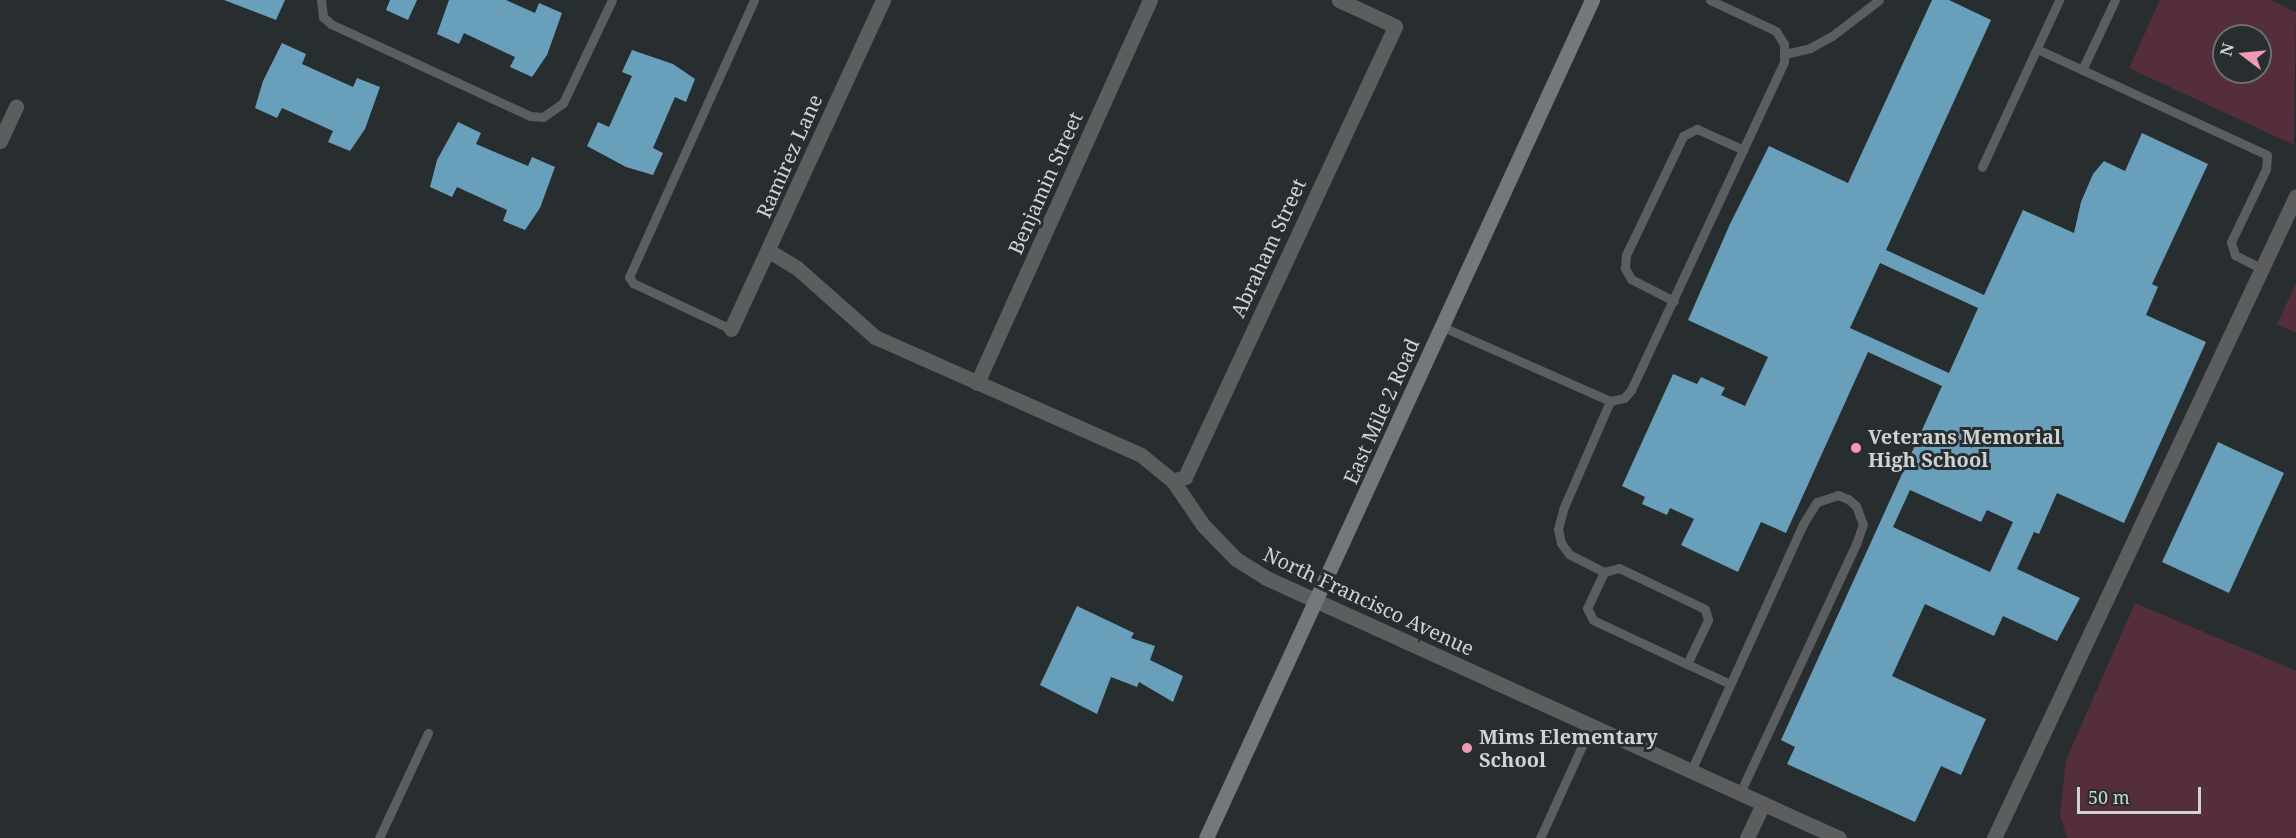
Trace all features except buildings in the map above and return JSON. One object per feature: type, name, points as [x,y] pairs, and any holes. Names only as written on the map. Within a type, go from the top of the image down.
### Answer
[{"type":"main road","name":"East Mile 2 Road","points":[[1206,838],[1317,603],[1592,0]]},
{"type":"street","name":"Ramirez Lane","points":[[731,329],[884,0]]},
{"type":"street","name":"Benjamin Street","points":[[977,383],[1150,0]]},
{"type":"street","name":"Abraham Street","points":[[1173,481],[1185,477],[1395,26],[1339,0]]},
{"type":"street","points":[[0,141],[16,106]]},
{"type":"street","points":[[1994,838],[2296,196]]},
{"type":"street","name":"North Francisco Avenue","points":[[769,251],[797,268],[875,337],[1141,455],[1173,481],[1203,525],[1236,559],[1317,603],[1839,838]]},
{"type":"street","points":[[1748,838],[1763,804]]},
{"type":"lane","points":[[321,0],[323,17],[331,24],[531,116],[543,117],[563,103],[612,0]]},
{"type":"lane","points":[[731,329],[633,283],[629,277],[754,0]]},
{"type":"lane","points":[[1443,327],[1610,400],[1624,398],[1631,390],[1744,150],[1785,54],[1781,36],[1776,31],[1710,0]]},
{"type":"lane","points":[[1785,54],[1810,48],[1832,36],[1879,0]]},
{"type":"lane","points":[[1982,167],[2060,0]]},
{"type":"lane","points":[[2082,70],[2115,0]]},
{"type":"lane","points":[[2037,49],[2267,155],[2266,169],[2231,242],[2235,255],[2262,269]]},
{"type":"lane","points":[[1674,301],[1631,279],[1625,268],[1626,255],[1683,136],[1697,129],[1744,150]]},
{"type":"lane","points":[[1610,400],[1564,507],[1558,529],[1560,543],[1569,554],[1604,572],[1618,568],[1705,609],[1708,620],[1687,664]]},
{"type":"lane","points":[[1691,771],[1810,512],[1817,502],[1829,496],[1848,499],[1856,506],[1863,524],[1856,544],[1740,793]]},
{"type":"lane","points":[[1604,572],[1587,608],[1590,618],[1730,684]]},
{"type":"lane","points":[[1540,838],[1591,726]]},
{"type":"lane","points":[[379,838],[428,733]]},
{"type":"shaded area","points":[[2160,0],[2271,0],[2296,12],[2294,145],[2129,68]]},
{"type":"shaded area","points":[[2296,283],[2296,333],[2277,324]]},
{"type":"shaded area","points":[[2135,603],[2296,671],[2296,838],[2067,838],[2060,815],[2066,760]]},
{"type":"place","name":"Veterans Memorial High School","points":[[1856,448]]},
{"type":"place","name":"Mims Elementary School","points":[[1467,748]]}]
